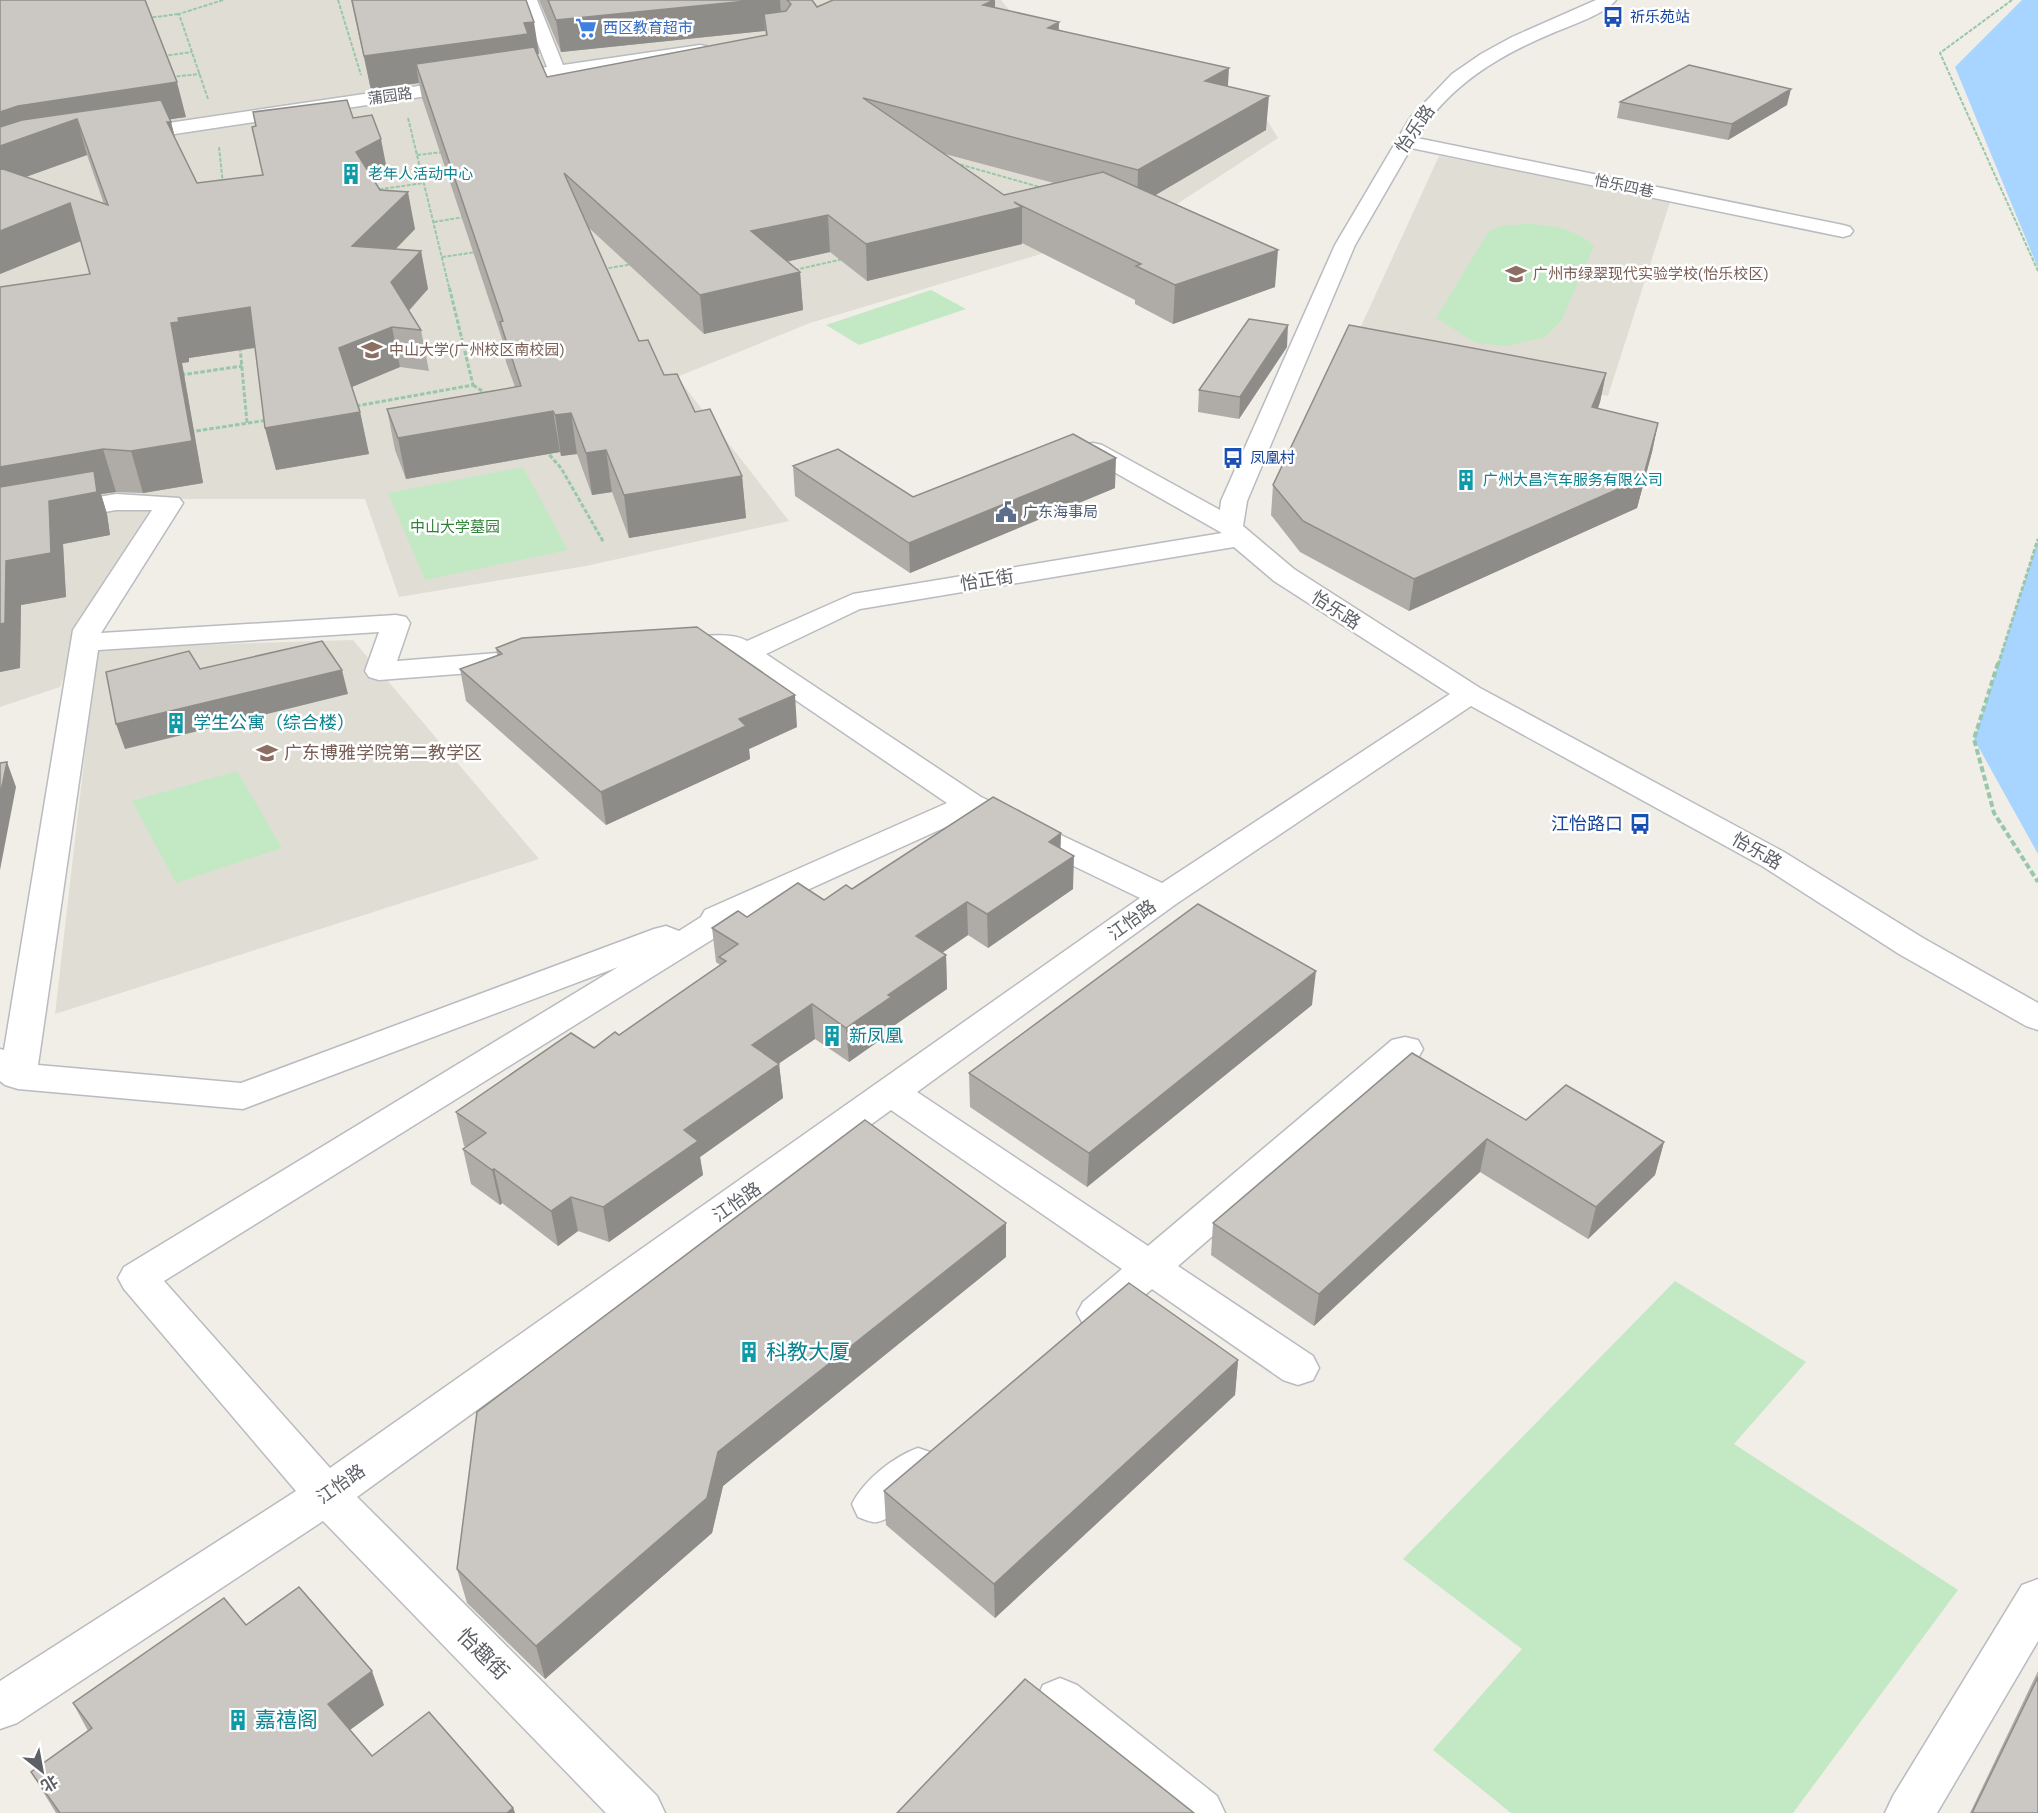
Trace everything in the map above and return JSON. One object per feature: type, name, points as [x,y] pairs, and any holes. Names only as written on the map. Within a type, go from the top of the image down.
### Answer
[{"type":"street","points":[[529,0],[557,71]]},
{"type":"street","name":"怡乐路","points":[[1608,0],[1587,12],[1518,41],[1458,78],[1435,100],[1405,141],[1344,245],[1234,501],[1234,532],[1284,575],[1325,604],[1470,694],[1773,859],[1911,946],[2038,1018]]},
{"type":"street","name":"蒲园路","points":[[115,136],[723,46]]},
{"type":"street","name":"怡乐四巷","points":[[1405,141],[1843,231]]},
{"type":"street","points":[[1093,450],[1234,532]]},
{"type":"street","points":[[0,522],[116,502],[170,503],[87,630],[9,1069],[243,1096],[737,910],[970,804]]},
{"type":"street","name":"怡正街","points":[[744,653],[853,602],[1234,532]]},
{"type":"street","points":[[86,642],[396,623],[379,671],[543,658]]},
{"type":"street","points":[[649,650],[731,644],[970,804],[1164,897]]},
{"type":"street","name":"江怡路","points":[[0,1707],[326,1495],[1164,897],[1470,694]]},
{"type":"street","name":"怡趣街","points":[[640,1813],[326,1495],[138,1278],[737,910]]},
{"type":"street","points":[[1070,1336],[1406,1049]]},
{"type":"street","points":[[891,1092],[1298,1368]]},
{"type":"street","points":[[874,1504],[945,1443]]},
{"type":"street","points":[[1910,1813],[2038,1599]]},
{"type":"street","points":[[1060,1700],[1200,1813]]},
{"type":"path","points":[[146,18],[179,14],[223,0]]},
{"type":"path","points":[[338,0],[368,99]]},
{"type":"path","points":[[2012,0],[1940,53],[2038,271]]},
{"type":"path","points":[[179,14],[216,122],[224,187]]},
{"type":"path","points":[[158,56],[192,52]]},
{"type":"path","points":[[165,78],[200,74]]},
{"type":"path","points":[[402,94],[473,385],[490,397]]},
{"type":"path","points":[[417,155],[452,150]]},
{"type":"path","points":[[949,160],[1049,190]]},
{"type":"path","points":[[948,167],[960,164]]},
{"type":"path","points":[[366,190],[424,183]]},
{"type":"path","points":[[434,222],[468,216]]},
{"type":"path","points":[[442,257],[487,251]]},
{"type":"path","points":[[795,269],[852,257]]},
{"type":"path","points":[[592,270],[638,264]]},
{"type":"path","points":[[240,346],[247,423]]},
{"type":"path","points":[[174,376],[242,366]]},
{"type":"path","points":[[351,407],[473,385]]},
{"type":"path","points":[[188,433],[270,420]]},
{"type":"path","points":[[539,444],[561,468],[604,543]]},
{"type":"path","points":[[2038,539],[1974,739],[1994,813],[2038,882]]},
{"type":"shaded area","name":"中山大学(广州校区南校园)","points":[[0,0],[1001,0],[1030,35],[1258,105],[1278,138],[1151,221],[810,323],[677,377],[789,521],[586,566],[399,597],[365,499],[165,499],[86,610],[60,687],[0,707]]},
{"type":"shaded area","name":"广州市绿翠现代实验学校(怡乐校区)","points":[[1439,156],[1671,199],[1608,396],[1351,348]]},
{"type":"shaded area","name":"广东博雅学院第二教学区","points":[[353,640],[539,859],[55,1014],[97,648]]},
{"type":"green space","points":[[1523,224],[1561,228],[1578,235],[1594,246],[1561,321],[1545,337],[1507,346],[1476,343],[1436,318],[1489,231],[1502,226]]},
{"type":"green space","points":[[931,290],[966,309],[859,345],[826,325]]},
{"type":"green space","name":"中山大学墓园","points":[[523,467],[568,550],[425,580],[388,493]]},
{"type":"green space","points":[[237,771],[282,848],[176,883],[132,801]]},
{"type":"green space","points":[[1675,1281],[1806,1362],[1734,1444],[1958,1590],[1793,1813],[1511,1813],[1433,1750],[1522,1649],[1403,1559]]},
{"type":"water","points":[[2022,0],[2038,0],[2038,268],[1955,67]]},
{"type":"water","points":[[2038,539],[2038,854],[1974,739]]},
{"type":"building","points":[[0,0],[145,0],[177,82],[18,106],[0,112]]},
{"type":"building","points":[[352,0],[526,0],[534,22],[524,23],[528,34],[364,56]]},
{"type":"building","points":[[548,0],[757,0],[556,20]]},
{"type":"building","points":[[787,0],[812,0],[817,7],[833,0],[994,0],[983,5],[1059,22],[1048,28],[1229,68],[1205,81],[1269,96],[1138,170],[863,98],[1004,195],[1103,172],[1278,250],[1175,285],[1136,266],[1141,264],[1014,202],[1022,207],[866,244],[828,215],[751,231],[800,272],[700,295],[564,173],[639,341],[648,340],[664,375],[677,374],[695,412],[710,409],[742,476],[624,495],[606,450],[586,453],[571,413],[555,415],[553,411],[398,438],[387,409],[521,386],[500,322],[503,321],[416,64],[534,47],[547,77],[767,35],[764,14],[786,11],[791,4]]},
{"type":"building","points":[[1689,65],[1791,89],[1732,124],[1620,102]]},
{"type":"building","points":[[161,100],[171,122],[167,122],[197,183],[263,175],[252,127],[256,126],[253,112],[347,100],[353,118],[372,115],[381,139],[356,152],[380,190],[408,192],[352,246],[421,251],[391,282],[421,330],[392,327],[339,348],[360,412],[265,428],[250,307],[178,318],[179,322],[171,323],[192,441],[131,451],[103,449],[0,467],[0,287],[90,274],[70,203],[0,231],[0,168],[108,205],[77,119],[0,146],[0,127],[22,120]]},
{"type":"building","points":[[1249,319],[1288,325],[1240,397],[1199,390]]},
{"type":"building","name":"广州大昌汽车服务有限公司","points":[[1349,325],[1606,373],[1592,407],[1658,423],[1643,478],[1414,579],[1303,521],[1273,485]]},
{"type":"building","points":[[1073,434],[1116,458],[909,543],[793,466],[838,449],[913,497]]},
{"type":"building","points":[[94,471],[97,492],[49,501],[51,553],[6,561],[5,623],[0,624],[0,487]]},
{"type":"building","points":[[697,627],[795,695],[739,719],[746,726],[601,792],[460,669],[502,654],[496,648],[522,638]]},
{"type":"building","points":[[322,641],[342,670],[116,724],[106,672],[189,651],[200,669]]},
{"type":"building","points":[[7,762],[0,796],[0,763]]},
{"type":"building","points":[[993,797],[1061,833],[1049,842],[1074,856],[987,914],[967,902],[916,936],[946,955],[888,995],[891,997],[846,1028],[812,1004],[752,1045],[779,1064],[684,1130],[698,1141],[603,1207],[571,1197],[551,1211],[463,1149],[486,1133],[456,1112],[571,1033],[594,1048],[615,1032],[619,1035],[726,961],[719,957],[738,944],[712,928],[738,911],[747,917],[798,883],[824,900],[846,885],[852,889]]},
{"type":"building","points":[[1198,904],[1316,971],[1089,1153],[969,1073]]},
{"type":"building","points":[[1412,1053],[1526,1120],[1566,1085],[1664,1142],[1596,1207],[1487,1139],[1319,1294],[1213,1223]]},
{"type":"building","name":"科教大厦","points":[[865,1120],[1006,1223],[718,1452],[707,1498],[536,1646],[457,1569],[477,1412]]},
{"type":"building","points":[[1129,1283],[1238,1360],[994,1584],[884,1491]]},
{"type":"building","name":"嘉禧阁","points":[[299,1587],[372,1671],[328,1704],[372,1756],[429,1712],[513,1808],[507,1813],[60,1813],[31,1772],[92,1728],[73,1703],[224,1598],[246,1625]]},
{"type":"building","points":[[2038,1677],[2038,1813],[1972,1813]]},
{"type":"building","points":[[1025,1679],[1194,1813],[897,1813]]},
{"type":"place","name":"祈乐苑站","points":[[1613,17]]},
{"type":"place","name":"西区教育超市","points":[[586,28]]},
{"type":"place","name":"老年人活动中心","points":[[351,174]]},
{"type":"place","name":"广州市绿翠现代实验学校(怡乐校区)","points":[[1516,274]]},
{"type":"place","name":"中山大学(广州校区南校园)","points":[[372,350]]},
{"type":"place","name":"凤凰村","points":[[1233,458]]},
{"type":"place","name":"广州大昌汽车服务有限公司","points":[[1466,480]]},
{"type":"place","name":"广东海事局","points":[[1006,512]]},
{"type":"place","name":"学生公寓（综合楼）","points":[[176,723]]},
{"type":"place","name":"广东博雅学院第二教学区","points":[[267,753]]},
{"type":"place","name":"江怡路口","points":[[1640,824]]},
{"type":"place","name":"新凤凰","points":[[832,1036]]},
{"type":"place","name":"科教大厦","points":[[749,1352]]},
{"type":"place","name":"嘉禧阁","points":[[238,1720]]}]
